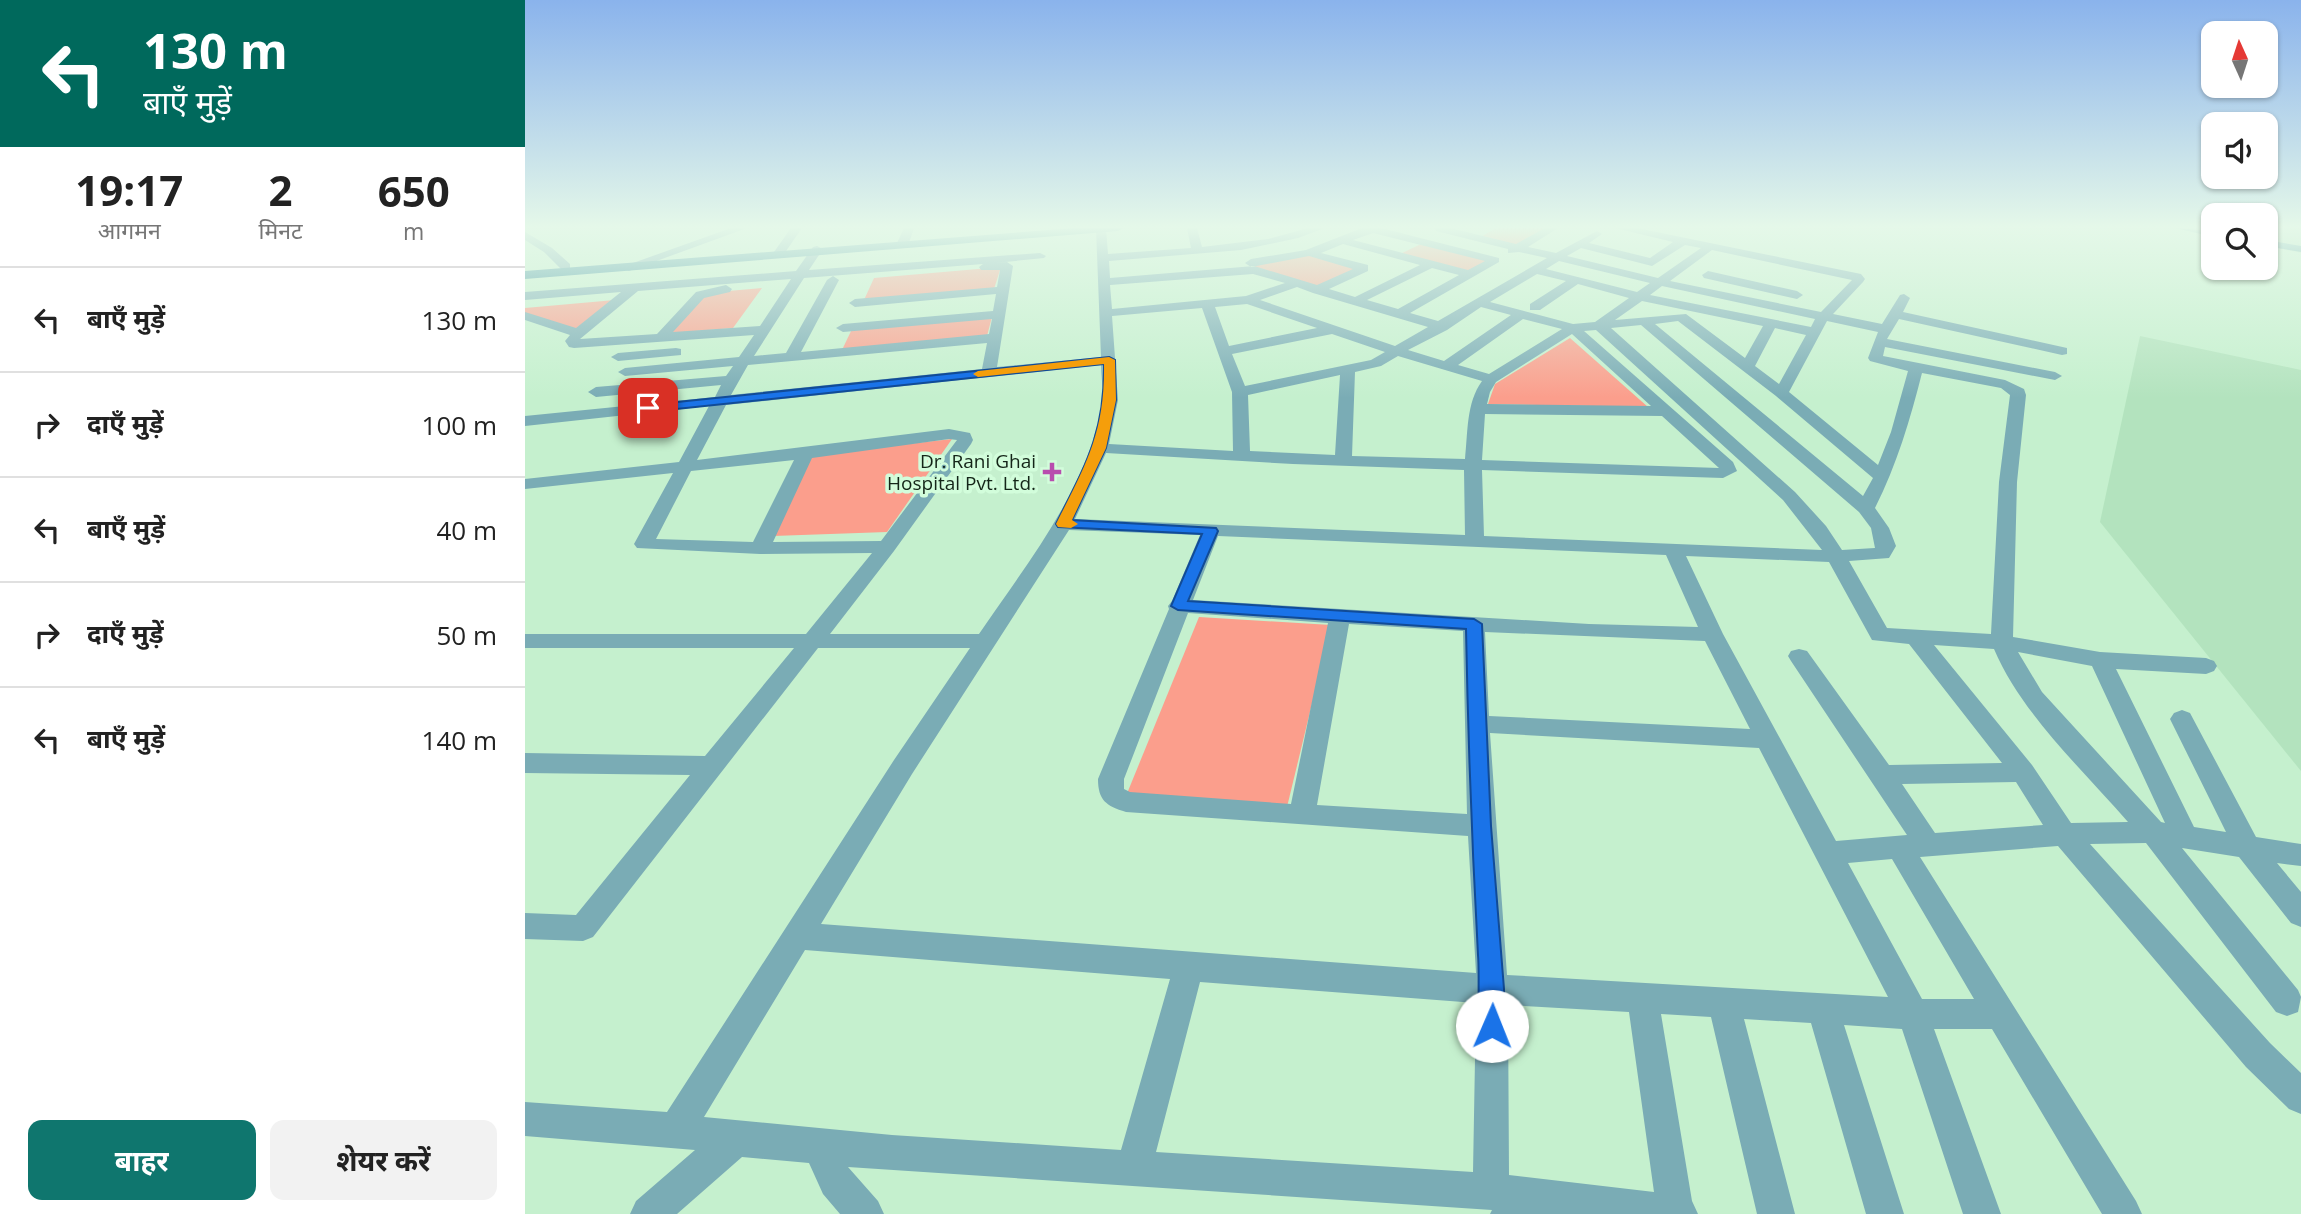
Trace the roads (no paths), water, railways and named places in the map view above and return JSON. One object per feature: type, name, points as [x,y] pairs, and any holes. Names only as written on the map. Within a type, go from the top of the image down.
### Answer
[{"type":"street","points":[[525,296],[662,285]]},
{"type":"street","points":[[660,339],[705,292],[754,285]]},
{"type":"street","points":[[793,285],[761,330],[731,380],[645,544],[759,548],[887,547]]},
{"type":"street","points":[[790,358],[830,285]]},
{"type":"street","points":[[832,354],[864,285]]},
{"type":"street","points":[[989,373],[1004,285]]},
{"type":"street","points":[[676,1130],[985,641],[1063,524],[1100,448],[1110,400],[1105,285]]},
{"type":"street","points":[[1106,313],[1248,300],[1292,285]]},
{"type":"street","points":[[1302,285],[1442,327]]},
{"type":"street","points":[[1317,290],[1328,285]]},
{"type":"street","points":[[1356,301],[1389,285]]},
{"type":"street","points":[[1399,314],[1450,285]]},
{"type":"street","points":[[1240,392],[1376,363],[1511,285]]},
{"type":"street","points":[[1535,307],[1569,285]]},
{"type":"street","points":[[1594,285],[1813,332]]},
{"type":"street","points":[[1599,325],[1652,285]]},
{"type":"street","points":[[1672,285],[1823,317],[1882,336],[2055,376]]},
{"type":"street","points":[[1689,289],[1695,285]]},
{"type":"street","points":[[1783,309],[1806,285]]},
{"type":"street","points":[[1781,393],[1823,317],[1854,285]]},
{"type":"street","points":[[635,286],[578,333],[572,341],[574,344],[761,330]]},
{"type":"street","points":[[855,303],[1003,290]]},
{"type":"street","points":[[525,307],[621,298]]},
{"type":"street","points":[[1904,298],[1882,336],[1875,355],[1878,360],[2005,384],[2016,389],[2018,395],[2008,482],[2002,642],[2013,667],[2034,698],[2153,832],[2287,1001]]},
{"type":"street","points":[[1248,300],[1399,352],[1491,379]]},
{"type":"street","points":[[1479,303],[1573,328],[1686,318],[1882,477]]},
{"type":"street","points":[[1207,304],[1240,392],[1242,456]]},
{"type":"street","points":[[843,328],[999,314]]},
{"type":"street","points":[[1894,314],[2062,351]]},
{"type":"street","points":[[1446,366],[1520,315]]},
{"type":"street","points":[[525,316],[578,333]]},
{"type":"street","points":[[1063,524],[1836,556],[1882,554],[1886,546],[1879,528],[1866,508],[1643,320]]},
{"type":"street","points":[[1747,367],[1771,323]]},
{"type":"street","points":[[1599,325],[1789,496],[1819,530],[1880,635],[2002,642],[2100,660],[2151,665],[2206,666]]},
{"type":"street","points":[[1475,541],[1473,465],[1482,392],[1491,379],[1573,328]]},
{"type":"street","points":[[1100,448],[1473,465],[1723,473],[1728,471],[1727,466],[1573,328]]},
{"type":"street","points":[[1224,351],[1332,330]]},
{"type":"street","points":[[625,372],[995,338]]},
{"type":"street","points":[[618,357],[751,346]]},
{"type":"street","points":[[525,421],[1109,360]]},
{"type":"street","points":[[1866,508],[1882,477],[1899,432],[1916,368]]},
{"type":"street","points":[[1343,460],[1347,371]]},
{"type":"street","points":[[596,392],[731,380]]},
{"type":"street","points":[[1478,409],[1663,411]]},
{"type":"street","points":[[525,484],[807,454],[949,434],[964,436],[965,440],[887,547],[583,928],[525,926]]},
{"type":"street","points":[[759,548],[807,454]]},
{"type":"street","points":[[1211,531],[1178,606],[1111,779],[1111,794],[1126,802],[1481,826]]},
{"type":"street","points":[[1674,550],[1712,634],[1913,1014],[1982,1214]]},
{"type":"street","points":[[1178,606],[1589,631],[1712,634]]},
{"type":"street","points":[[1302,815],[1340,617]]},
{"type":"street","points":[[1474,624],[1481,826],[1507,1200]]},
{"type":"street","points":[[1915,636],[2023,772],[2064,834],[2258,1055],[2301,1097]]},
{"type":"street","points":[[525,641],[985,641]]},
{"type":"street","points":[[1799,656],[1882,775],[1914,848],[2001,1014],[2123,1214]]},
{"type":"street","points":[[2100,660],[2184,835]]},
{"type":"street","points":[[2182,719],[2247,846],[2301,914]]},
{"type":"street","points":[[1477,724],[1769,739]]},
{"type":"street","points":[[525,763],[713,766]]},
{"type":"street","points":[[1882,775],[2023,772]]},
{"type":"street","points":[[1828,853],[2064,834],[2153,832],[2301,855]]},
{"type":"street","points":[[797,936],[1492,989],[1913,1014],[2001,1014]]},
{"type":"street","points":[[1133,1168],[1189,967]]},
{"type":"street","points":[[530,1123],[676,1130],[820,1147],[1133,1168],[1677,1214],[1643,998]]},
{"type":"street","points":[[1724,1003],[1776,1214]]},
{"type":"street","points":[[1823,1009],[1885,1214]]},
{"type":"street","points":[[649,1214],[736,1139]]},
{"type":"street","points":[[820,1147],[836,1181],[865,1214]]},
{"type":"place","name":"Dr. Rani Ghai Hospital Pvt. Ltd.","points":[[1052,472]]}]
